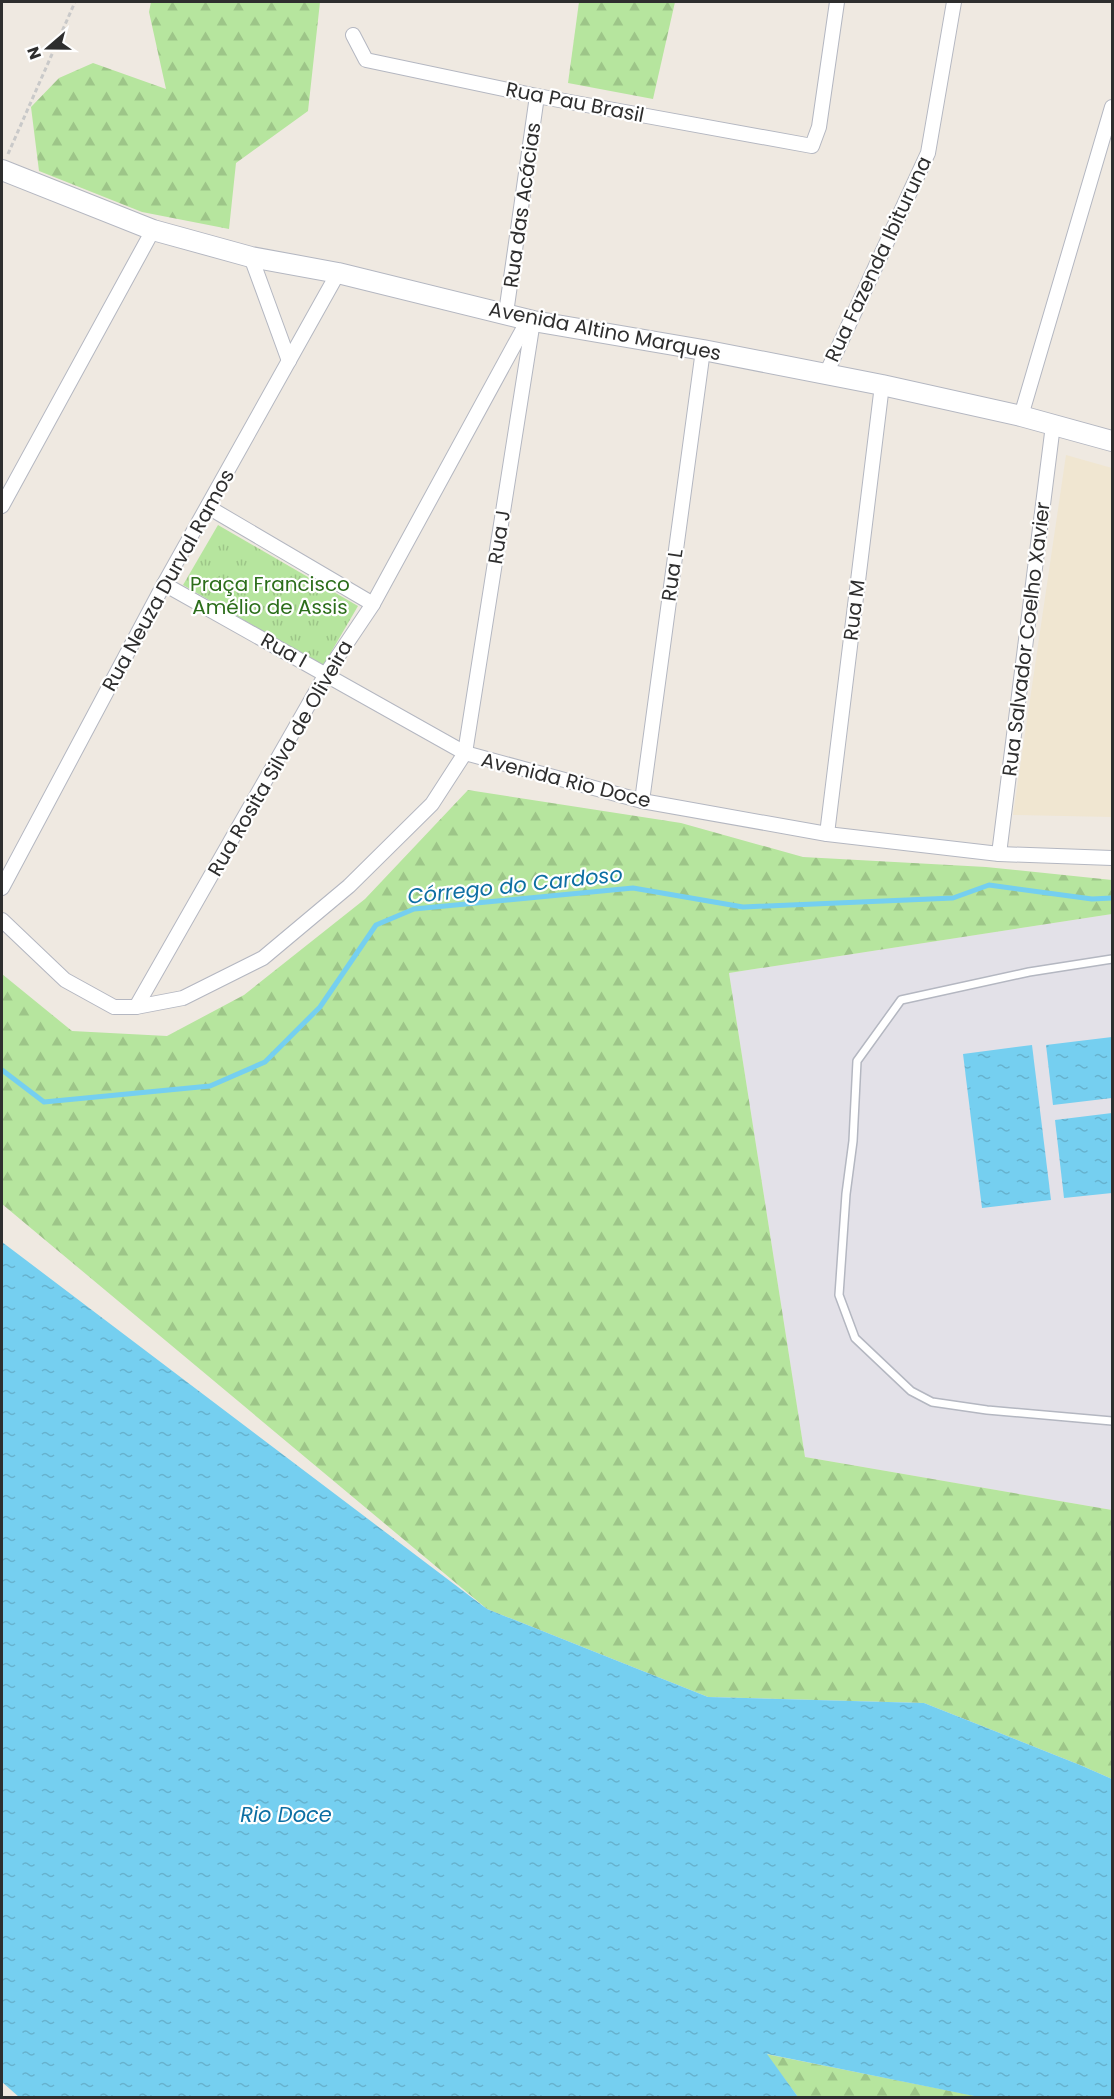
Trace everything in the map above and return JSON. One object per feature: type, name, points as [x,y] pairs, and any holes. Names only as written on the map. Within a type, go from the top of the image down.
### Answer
[{"type":"main road","name":"Avenida Altino Marques","points":[[4,163],[153,230],[251,257],[338,273],[506,313],[530,321],[703,350],[882,385],[1021,416],[1113,441]]},
{"type":"street","name":"Rua Pau Brasil","points":[[353,35],[366,60],[537,96],[812,146],[819,127],[837,2]]},
{"type":"street","name":"Rua Fazenda Ibituruna","points":[[826,374],[928,153],[954,2]]},
{"type":"street","name":"Rua das Acácias","points":[[506,313],[537,96]]},
{"type":"street","points":[[1021,416],[1113,107]]},
{"type":"street","points":[[2,506],[153,230]]},
{"type":"street","points":[[251,257],[289,361]]},
{"type":"street","name":"Rua Neuza Durval Ramos","points":[[2,888],[164,584],[338,273]]},
{"type":"street","name":"Rua Rosita Silva de Oliveira","points":[[136,1007],[327,674],[373,604],[530,321]]},
{"type":"street","name":"Rua J","points":[[465,753],[530,321]]},
{"type":"street","name":"Rua L","points":[[642,801],[703,350]]},
{"type":"street","name":"Rua M","points":[[827,834],[882,385]]},
{"type":"street","name":"Rua Salvador Coelho Xavier","points":[[999,854],[1053,425]]},
{"type":"street","points":[[208,507],[373,604]]},
{"type":"street","name":"Rua I","points":[[164,584],[465,753]]},
{"type":"street","name":"Avenida Rio Doce","points":[[2,920],[65,980],[114,1007],[136,1007],[183,998],[263,958],[350,886],[432,804],[465,753],[642,801],[827,834],[999,854],[1113,858]]},
{"type":"lane","points":[[1113,959],[1029,972],[901,1000],[857,1061],[853,1141],[846,1194],[839,1295],[855,1338],[911,1391],[932,1402],[987,1410],[1113,1421]]},
{"type":"path","points":[[4,163],[75,2]]},
{"type":"shaded area","points":[[1066,455],[1112,468],[1112,817],[1013,815]]},
{"type":"shaded area","points":[[1112,914],[1112,1510],[805,1457],[729,973]]},
{"type":"green space","points":[[151,2],[320,2],[308,111],[236,163],[229,229],[142,212],[39,171],[31,107],[59,78],[93,63],[166,89],[149,12]]},
{"type":"green space","points":[[579,2],[675,2],[653,99],[568,83]]},
{"type":"green space","name":"Praça Francisco Amélio de Assis","points":[[218,525],[358,606],[323,666],[183,585]]},
{"type":"green space","points":[[468,790],[681,823],[803,857],[986,867],[1112,880],[1112,914],[729,973],[805,1457],[1112,1510],[1112,1779],[924,1703],[708,1697],[487,1609],[2,1204],[2,974],[72,1031],[167,1036],[244,995],[365,899]]},
{"type":"green space","points":[[766,2054],[976,2096],[979,2097],[798,2097]]},
{"type":"water","points":[[1112,1037],[1112,1098],[1053,1105],[1046,1045]]},
{"type":"water","points":[[1032,1045],[1051,1200],[982,1208],[963,1054]]},
{"type":"water","points":[[1112,1113],[1112,1193],[1064,1198],[1055,1120]]},
{"type":"water","name":"Rio Doce","points":[[2,1242],[487,1609],[708,1697],[924,1703],[1112,1779],[1112,2097],[979,2097],[767,2054],[798,2097],[19,2097],[2,2082]]},
{"type":"waterway","name":"Córrego do Cardoso","points":[[2,1070],[44,1102],[210,1086],[265,1062],[320,1007],[376,925],[414,909],[633,888],[743,907],[953,898],[989,885],[1092,899],[1112,898]]}]
